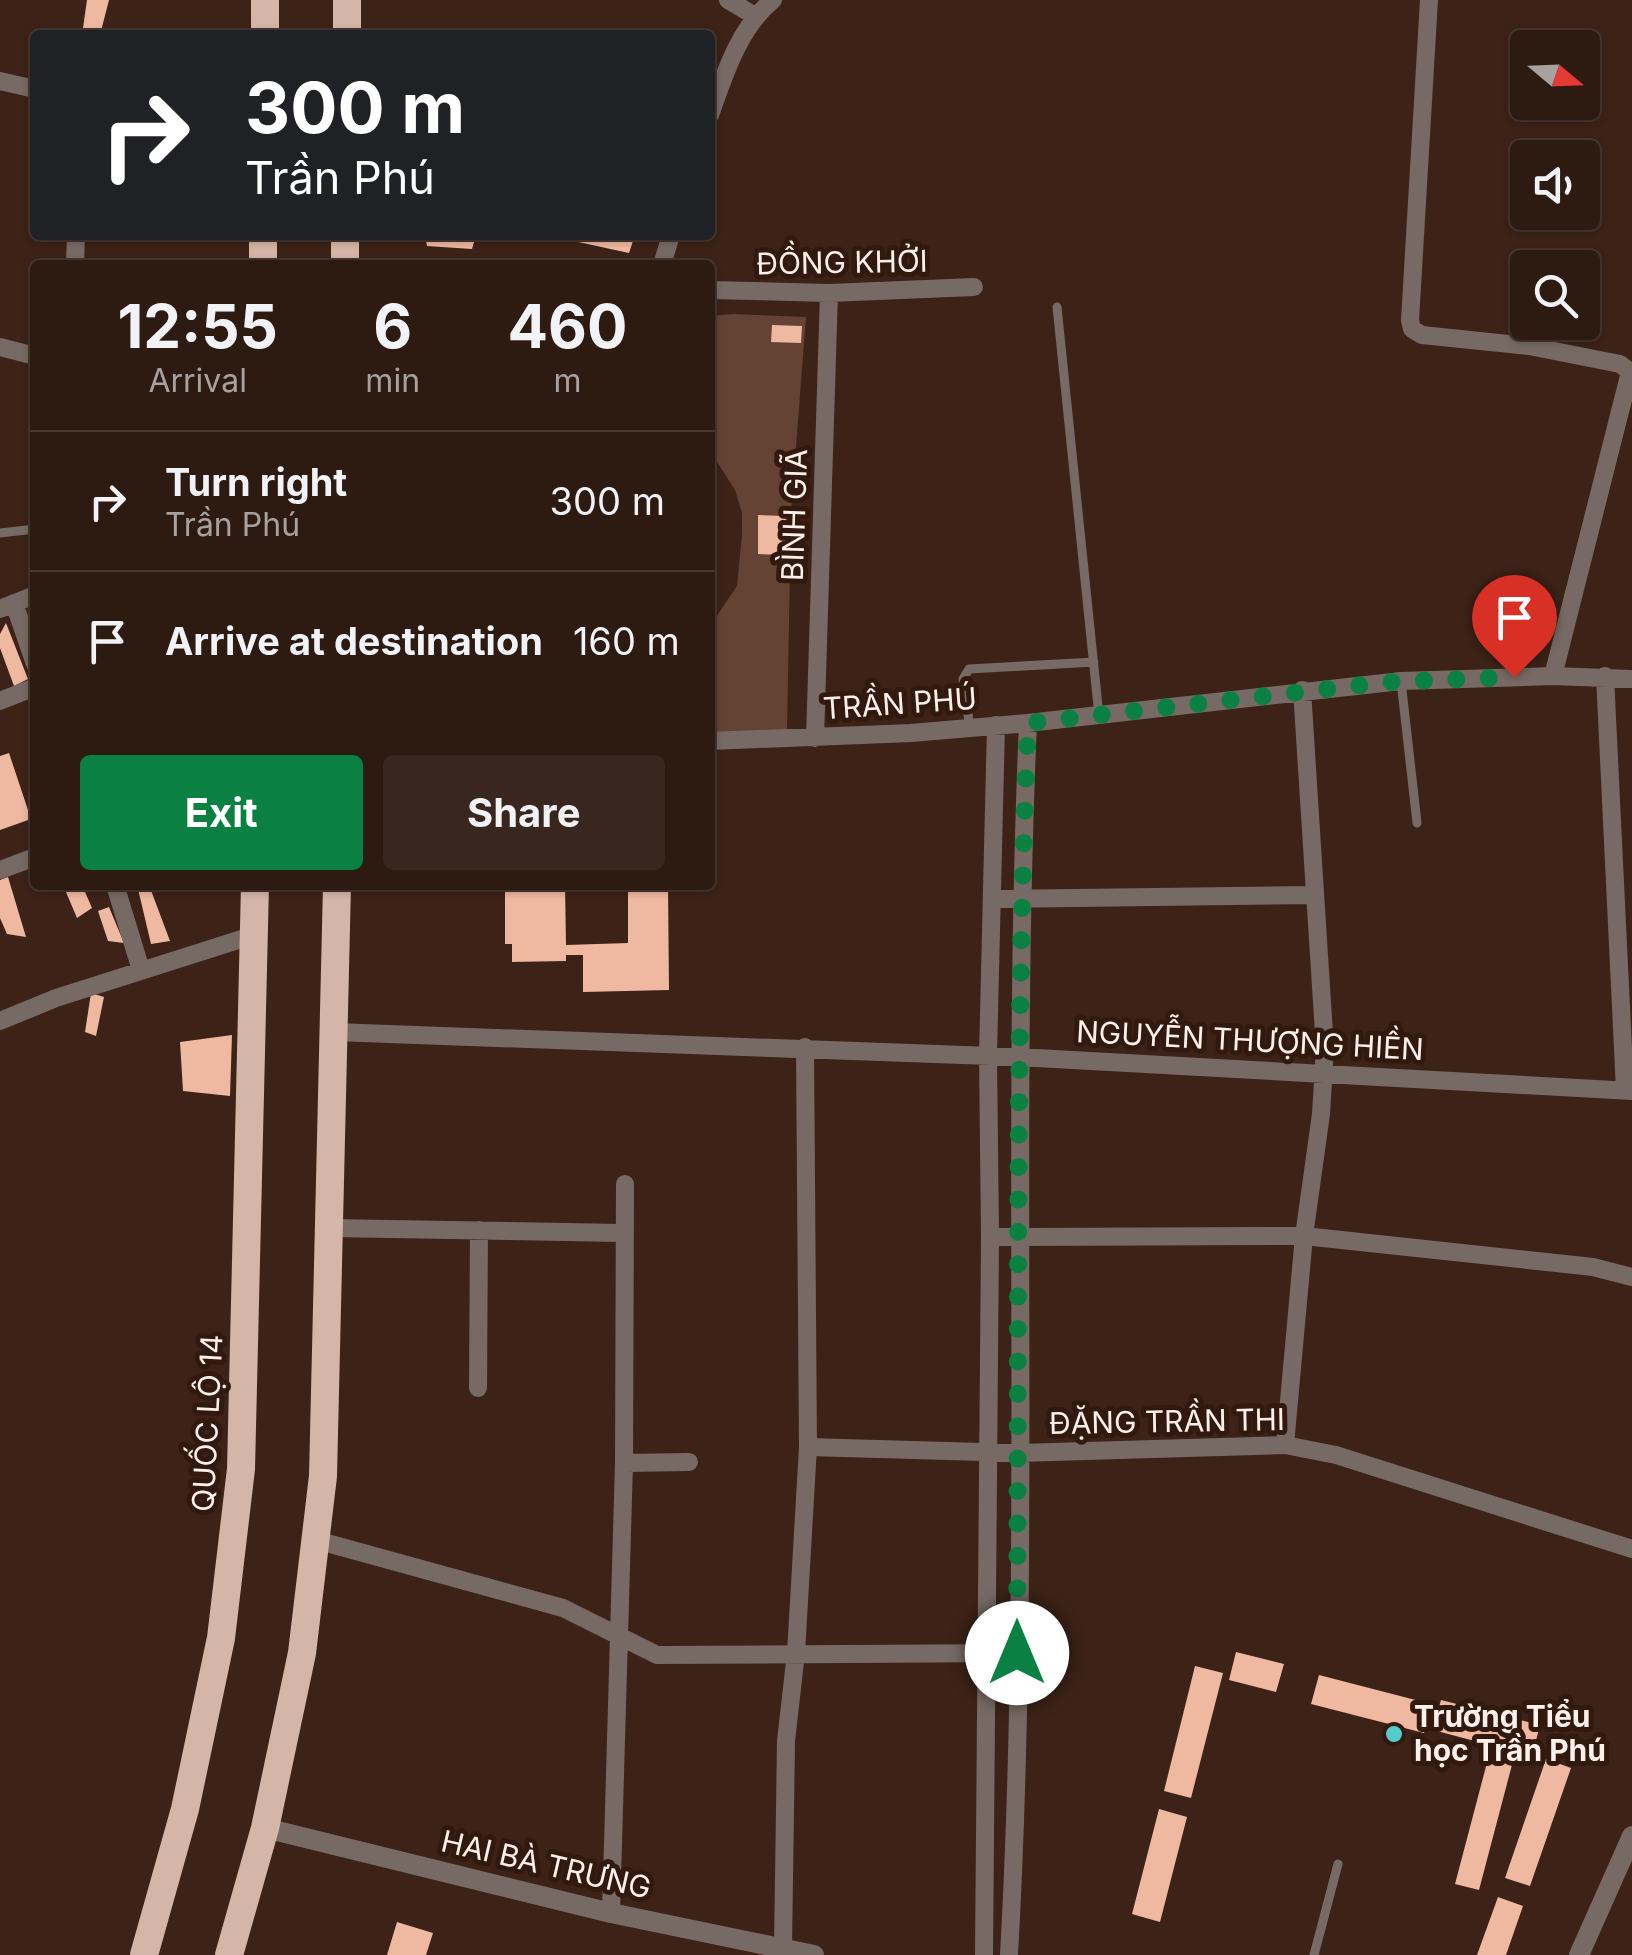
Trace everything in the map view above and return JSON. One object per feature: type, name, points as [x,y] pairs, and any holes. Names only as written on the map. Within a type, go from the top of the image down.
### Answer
[{"type":"highway","points":[[265,0],[265,30]]},
{"type":"highway","points":[[347,0],[347,30]]},
{"type":"highway","name":"QUỐC LỘ 14","points":[[144,1955],[185,1808],[221,1638],[241,1469],[255,890]]},
{"type":"highway","points":[[229,1955],[265,1828],[302,1653],[323,1476],[337,890]]},
{"type":"street","points":[[728,0],[754,16]]},
{"type":"street","points":[[715,102],[754,16],[773,0]]},
{"type":"street","points":[[1429,0],[1412,328],[1422,335],[1529,346],[1620,364],[1630,372],[1553,676]]},
{"type":"street","points":[[0,82],[30,88]]},
{"type":"street","name":"ĐỒNG KHỞI","points":[[715,290],[829,293],[974,288]]},
{"type":"street","name":"BÌNH GIÃ","points":[[815,738],[829,293]]},
{"type":"street","points":[[0,346],[30,355]]},
{"type":"street","points":[[7,606],[30,654]]},
{"type":"street","name":"TRẦN PHÚ","points":[[715,741],[996,726],[1401,681],[1553,676],[1632,678]]},
{"type":"street","points":[[1605,676],[1628,1090]]},
{"type":"street","points":[[0,701],[30,689]]},
{"type":"street","points":[[1285,1445],[1324,1072],[1324,1006],[1302,690]]},
{"type":"street","points":[[1009,1955],[1017,1653],[1020,899],[1028,723]]},
{"type":"street","points":[[984,1955],[988,1055],[996,726]]},
{"type":"street","points":[[0,870],[30,859]]},
{"type":"street","points":[[117,890],[141,970]]},
{"type":"street","points":[[992,899],[1314,895]]},
{"type":"street","points":[[0,1021],[56,998],[254,935]]},
{"type":"street","name":"NGUYỄN THƯỢNG HIỀN","points":[[334,1032],[1018,1056],[1628,1090]]},
{"type":"street","points":[[783,1947],[786,1741],[796,1653],[808,1447],[805,1047]]},
{"type":"street","points":[[612,1914],[624,1463],[625,1184]]},
{"type":"street","points":[[331,1228],[622,1233]]},
{"type":"street","points":[[478,1388],[479,1230]]},
{"type":"street","points":[[990,1236],[1304,1236],[1594,1266],[1632,1277]]},
{"type":"street","name":"ĐẶNG TRẦN THI","points":[[808,1447],[1018,1453],[1285,1445],[1336,1455],[1632,1549]]},
{"type":"street","points":[[624,1463],[689,1462]]},
{"type":"street","points":[[316,1540],[563,1608],[657,1655],[1017,1653]]},
{"type":"street","name":"HAI BÀ TRƯNG","points":[[265,1828],[612,1914],[814,1955]]},
{"type":"street","points":[[1580,1955],[1632,1836]]},
{"type":"lane","points":[[1057,307],[1099,716]]},
{"type":"lane","points":[[0,533],[30,530]]},
{"type":"lane","points":[[970,728],[963,679],[969,670],[1094,662]]},
{"type":"lane","points":[[1401,681],[1416,824]]},
{"type":"lane","points":[[1314,1955],[1338,1864]]},
{"type":"shaded area","points":[[715,316],[806,317],[791,512],[787,732],[715,744],[715,619],[737,586],[742,513],[735,490],[715,459]]},
{"type":"building","points":[[87,0],[109,0],[101,30],[83,30]]},
{"type":"building","points":[[426,240],[475,240],[472,249],[427,246]]},
{"type":"building","points":[[569,240],[633,240],[629,253]]},
{"type":"building","points":[[772,325],[802,326],[801,343],[771,342]]},
{"type":"building","points":[[758,515],[786,516],[785,555],[758,554]]},
{"type":"building","points":[[6,623],[28,679],[14,686],[0,648],[0,634]]},
{"type":"building","points":[[9,753],[30,819],[0,830],[0,756]]},
{"type":"building","points":[[8,877],[26,937],[7,934],[0,918],[0,880]]},
{"type":"building","points":[[65,890],[84,890],[92,908],[77,918]]},
{"type":"building","points":[[138,890],[151,890],[170,941],[151,944]]},
{"type":"building","points":[[505,890],[565,890],[566,945],[628,943],[628,890],[668,890],[669,990],[583,992],[583,955],[566,955],[566,961],[512,962],[512,944],[505,944]]},
{"type":"building","points":[[109,907],[124,943],[108,941],[98,911]]},
{"type":"building","points":[[91,993],[104,997],[96,1036],[85,1032]]},
{"type":"building","points":[[232,1035],[230,1096],[183,1091],[180,1042]]},
{"type":"building","points":[[1236,1652],[1284,1664],[1276,1692],[1229,1680]]},
{"type":"building","points":[[1195,1666],[1223,1673],[1191,1798],[1164,1791]]},
{"type":"building","points":[[1319,1675],[1431,1704],[1424,1733],[1311,1704]]},
{"type":"building","points":[[1441,1700],[1540,1725],[1532,1756],[1433,1730]]},
{"type":"building","points":[[1489,1755],[1513,1761],[1479,1890],[1455,1884]]},
{"type":"building","points":[[1546,1759],[1571,1768],[1530,1886],[1505,1878]]},
{"type":"building","points":[[1159,1809],[1187,1817],[1160,1922],[1132,1914]]},
{"type":"building","points":[[1498,1897],[1523,1906],[1506,1955],[1477,1955]]},
{"type":"building","points":[[397,1922],[433,1933],[426,1955],[387,1955]]},
{"type":"place","name":"Trường Tiểu học Trần Phú","points":[[1394,1734]]},
{"type":"route","points":[[1017,1653],[1018,1056],[1028,723],[1302,690],[1514,677]]}]
